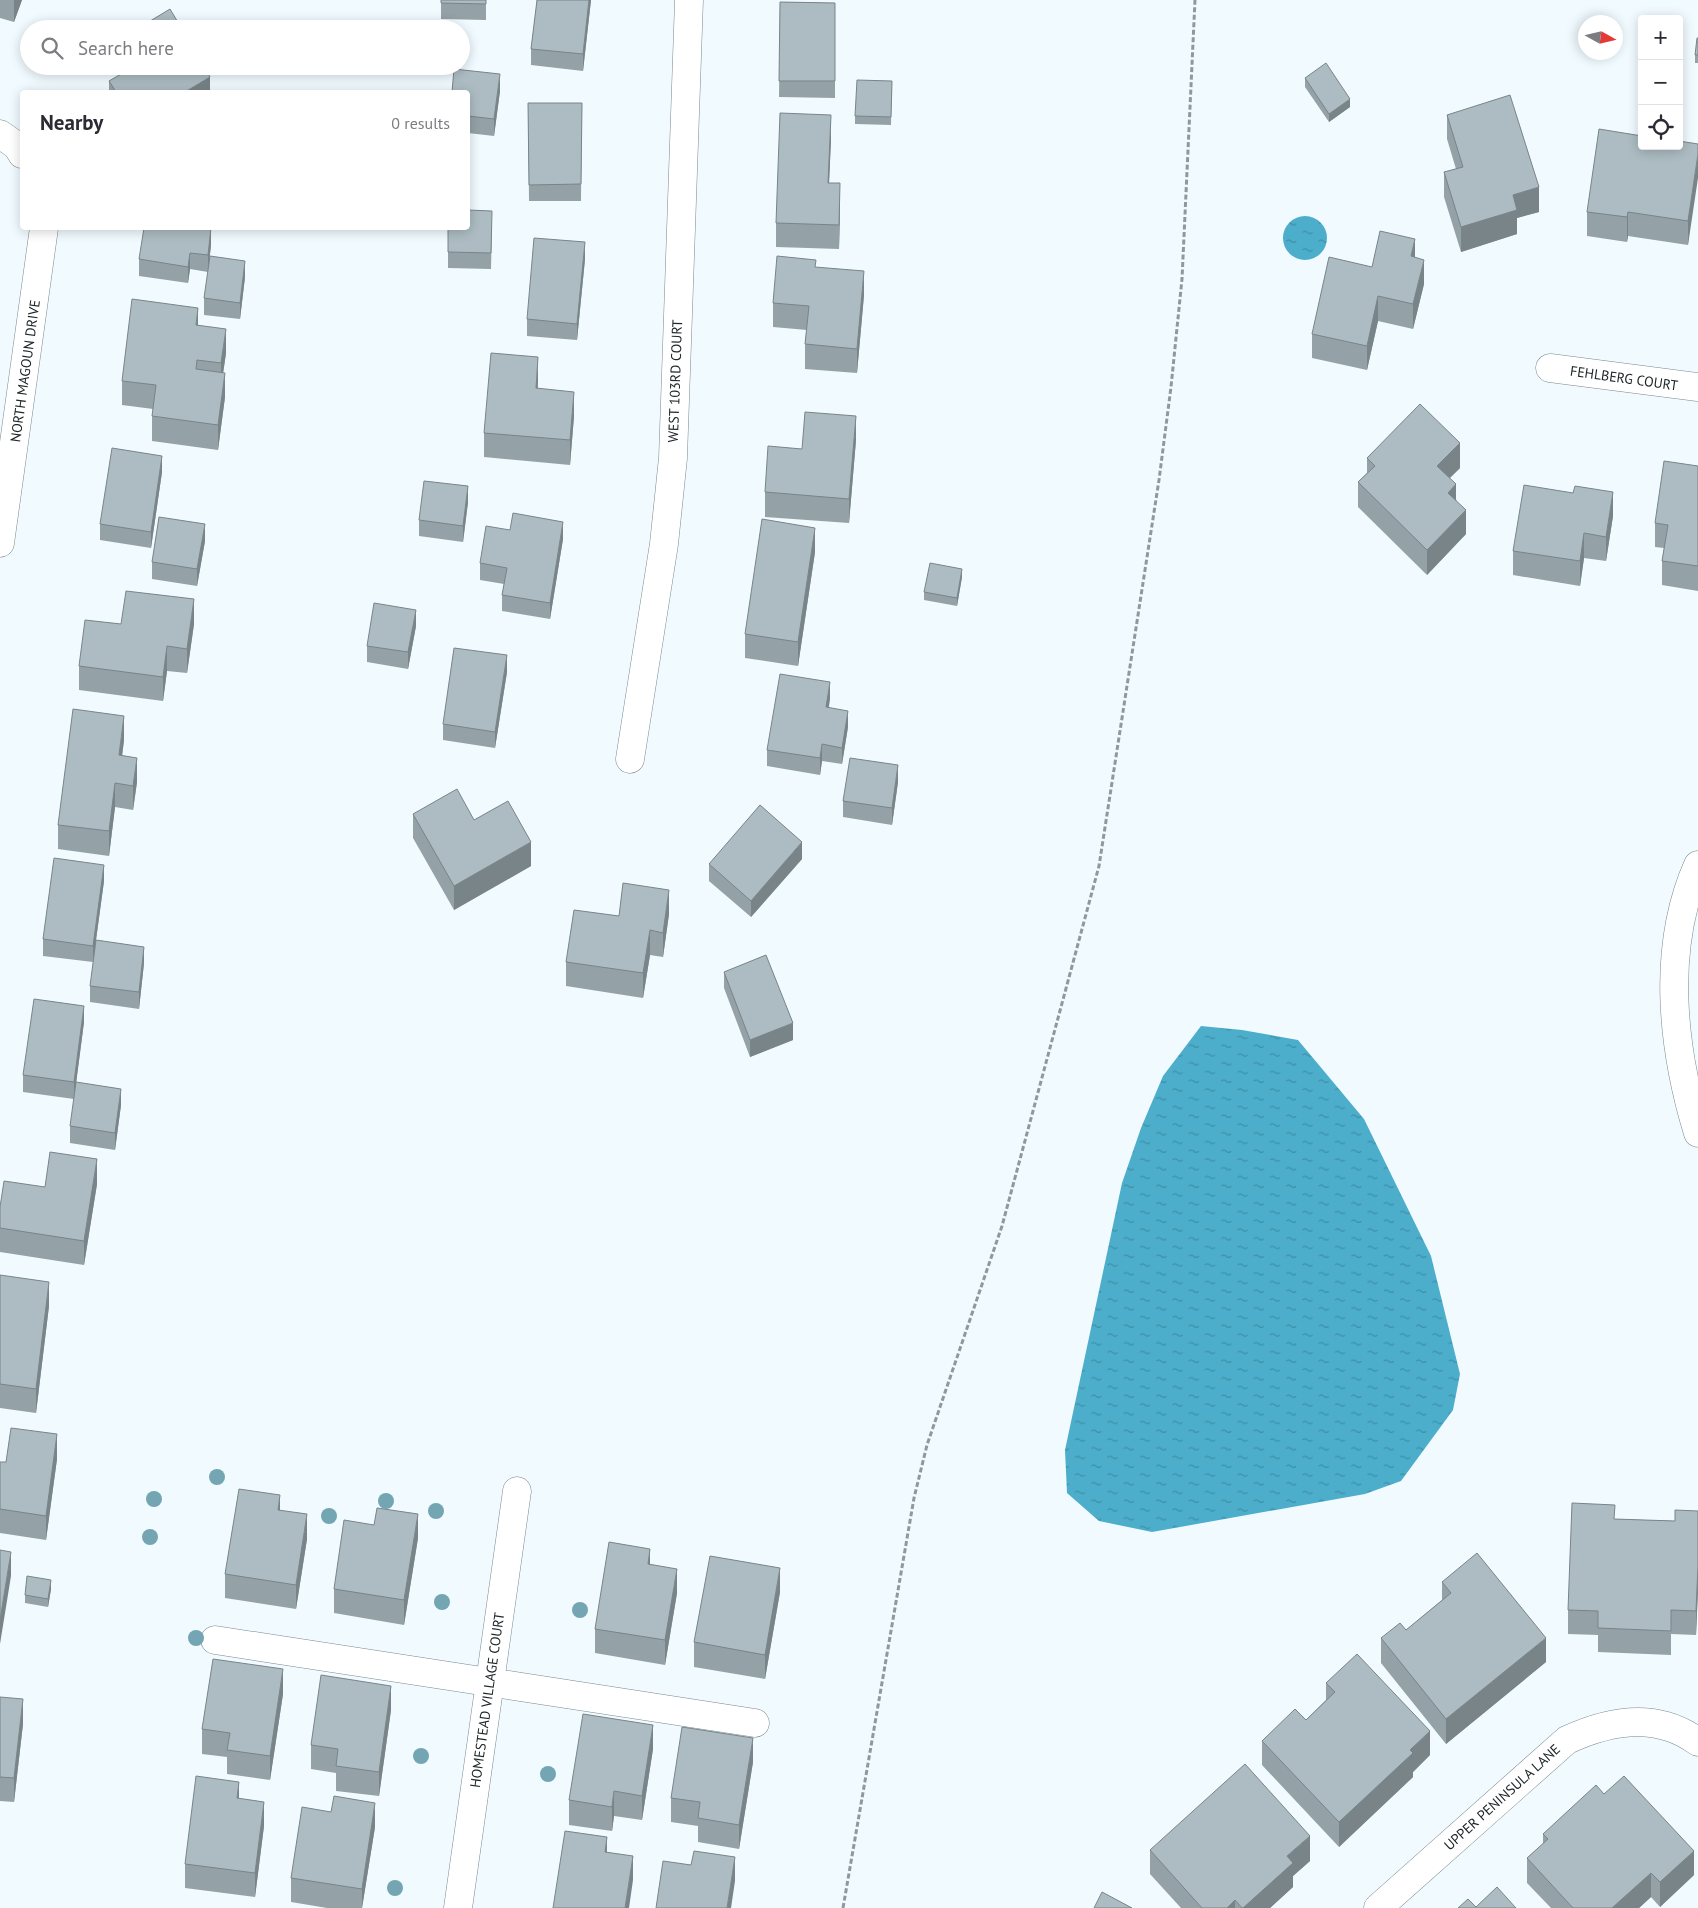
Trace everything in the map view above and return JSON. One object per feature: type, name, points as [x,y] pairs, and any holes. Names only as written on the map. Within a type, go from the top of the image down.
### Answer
[{"type":"street","name":"WEST 103RD COURT","points":[[630,759],[664,544],[672,458],[688,0]]},
{"type":"street","name":"NORTH MAGOUN DRIVE","points":[[0,543],[44,230]]},
{"type":"street","name":"FEHLBERG COURT","points":[[1550,368],[1698,387]]},
{"type":"street","points":[[1698,865],[1683,908],[1677,939],[1675,973],[1678,1045],[1689,1103],[1698,1133]]},
{"type":"street","name":"HOMESTEAD VILLAGE COURT","points":[[458,1908],[517,1491]]},
{"type":"street","points":[[215,1640],[756,1723]]},
{"type":"street","name":"UPPER PENINSULA LANE","points":[[1378,1908],[1567,1740],[1605,1725],[1630,1722],[1674,1728],[1698,1742]]},
{"type":"path","points":[[843,1908],[914,1498],[924,1454],[1002,1226],[1099,866],[1159,480],[1171,387],[1182,279],[1195,0]]},
{"type":"water","points":[[1305,216],[1317,220],[1323,226],[1327,238],[1323,250],[1317,256],[1305,260],[1293,256],[1287,250],[1283,238],[1287,226],[1293,220]]},
{"type":"water","points":[[1201,1026],[1242,1030],[1298,1040],[1364,1119],[1431,1256],[1460,1374],[1453,1410],[1401,1481],[1365,1494],[1152,1532],[1099,1521],[1067,1493],[1065,1450],[1122,1183],[1141,1128],[1163,1076]]},
{"type":"building","points":[[441,0],[486,0],[486,4],[441,3]]},
{"type":"building","points":[[537,0],[589,0],[583,54],[531,49]]},
{"type":"building","points":[[780,2],[835,3],[835,81],[779,81]]},
{"type":"building","points":[[170,9],[177,20],[152,20]]},
{"type":"building","points":[[1697,38],[1698,55],[1695,55]]},
{"type":"building","points":[[1326,63],[1350,99],[1329,114],[1305,78]]},
{"type":"building","points":[[470,71],[500,74],[494,119],[470,116],[470,90],[452,90],[453,75],[470,75]]},
{"type":"building","points":[[119,75],[209,75],[210,77],[188,90],[115,90],[109,81]]},
{"type":"building","points":[[857,80],[892,81],[891,117],[855,116]]},
{"type":"building","points":[[1510,95],[1539,187],[1513,195],[1517,210],[1461,227],[1444,172],[1463,167],[1447,115]]},
{"type":"building","points":[[528,103],[582,103],[581,184],[529,185]]},
{"type":"building","points":[[780,113],[831,115],[828,183],[840,183],[839,225],[776,223]]},
{"type":"building","points":[[1599,129],[1638,135],[1638,150],[1683,150],[1683,142],[1698,144],[1688,221],[1628,212],[1627,217],[1587,212]]},
{"type":"building","points":[[470,210],[492,211],[491,253],[448,252],[448,230],[470,230]]},
{"type":"building","points":[[144,230],[211,230],[208,255],[190,253],[188,267],[139,259]]},
{"type":"building","points":[[1380,231],[1415,239],[1411,256],[1424,260],[1413,304],[1378,296],[1367,346],[1312,334],[1329,257],[1372,267]]},
{"type":"building","points":[[534,238],[585,242],[577,324],[527,319]]},
{"type":"building","points":[[210,256],[245,261],[240,303],[204,298]]},
{"type":"building","points":[[777,256],[816,260],[815,267],[864,271],[857,349],[805,344],[809,306],[773,303]]},
{"type":"building","points":[[132,299],[198,308],[196,325],[226,329],[221,363],[197,360],[196,369],[225,373],[218,425],[152,416],[156,385],[122,381]]},
{"type":"building","points":[[491,353],[538,357],[536,388],[574,392],[570,440],[484,433]]},
{"type":"building","points":[[1420,404],[1460,443],[1437,466],[1456,484],[1448,493],[1466,510],[1427,550],[1358,482],[1375,466],[1367,458]]},
{"type":"building","points":[[805,412],[856,416],[849,499],[765,492],[768,446],[802,449]]},
{"type":"building","points":[[112,448],[162,456],[151,532],[100,524]]},
{"type":"building","points":[[1664,461],[1698,466],[1698,566],[1662,561],[1668,525],[1655,523]]},
{"type":"building","points":[[424,481],[468,486],[463,526],[419,520]]},
{"type":"building","points":[[1524,485],[1573,493],[1575,486],[1613,492],[1606,537],[1584,533],[1580,561],[1513,551]]},
{"type":"building","points":[[513,513],[563,522],[550,603],[502,595],[507,568],[480,563],[486,526],[510,530]]},
{"type":"building","points":[[159,517],[205,524],[197,569],[152,562]]},
{"type":"building","points":[[762,519],[815,528],[798,642],[745,634]]},
{"type":"building","points":[[930,563],[962,569],[957,598],[924,592]]},
{"type":"building","points":[[126,591],[194,599],[187,649],[167,646],[163,677],[79,666],[85,620],[121,624]]},
{"type":"building","points":[[374,603],[416,610],[408,652],[367,646]]},
{"type":"building","points":[[454,648],[507,655],[495,732],[443,724]]},
{"type":"building","points":[[780,674],[830,682],[826,707],[848,711],[842,748],[822,744],[820,758],[767,750]]},
{"type":"building","points":[[73,709],[124,716],[119,755],[137,758],[133,786],[115,783],[109,831],[58,825]]},
{"type":"building","points":[[850,758],[898,765],[892,808],[843,801]]},
{"type":"building","points":[[457,789],[474,820],[508,801],[531,842],[454,886],[413,814]]},
{"type":"building","points":[[760,805],[802,842],[751,901],[709,864]]},
{"type":"building","points":[[54,858],[104,865],[93,946],[43,939]]},
{"type":"building","points":[[623,883],[669,890],[663,933],[650,930],[643,973],[566,962],[574,910],[619,916]]},
{"type":"building","points":[[96,940],[144,947],[139,992],[90,986]]},
{"type":"building","points":[[766,955],[793,1023],[750,1040],[724,972]]},
{"type":"building","points":[[34,999],[84,1006],[74,1082],[23,1075]]},
{"type":"building","points":[[76,1082],[121,1089],[115,1133],[70,1126]]},
{"type":"building","points":[[50,1152],[97,1159],[84,1241],[0,1228],[0,1207],[4,1181],[45,1187]]},
{"type":"building","points":[[0,1275],[49,1282],[36,1389],[0,1384]]},
{"type":"building","points":[[11,1428],[57,1434],[46,1516],[0,1509],[0,1462],[6,1462]]},
{"type":"building","points":[[239,1489],[280,1495],[278,1510],[307,1514],[296,1585],[225,1574]]},
{"type":"building","points":[[1572,1503],[1615,1505],[1614,1519],[1675,1521],[1675,1510],[1698,1511],[1696,1611],[1671,1610],[1671,1631],[1598,1628],[1598,1611],[1568,1610]]},
{"type":"building","points":[[377,1508],[418,1514],[404,1600],[334,1589],[344,1520],[374,1525]]},
{"type":"building","points":[[609,1542],[650,1549],[648,1564],[677,1569],[665,1640],[595,1629]]},
{"type":"building","points":[[0,1550],[11,1552],[0,1620]]},
{"type":"building","points":[[1477,1553],[1546,1638],[1446,1719],[1381,1638],[1400,1623],[1406,1630],[1451,1593],[1442,1582]]},
{"type":"building","points":[[710,1556],[780,1568],[765,1655],[694,1642]]},
{"type":"building","points":[[27,1576],[51,1580],[48,1599],[25,1595]]},
{"type":"building","points":[[1357,1654],[1430,1731],[1410,1750],[1413,1753],[1339,1822],[1262,1741],[1295,1709],[1306,1720],[1335,1692],[1326,1683]]},
{"type":"building","points":[[213,1659],[283,1669],[270,1756],[227,1750],[230,1733],[202,1729]]},
{"type":"building","points":[[321,1675],[391,1686],[379,1772],[336,1766],[338,1749],[311,1745]]},
{"type":"building","points":[[0,1697],[23,1699],[14,1778],[0,1777]]},
{"type":"building","points":[[583,1714],[653,1725],[642,1796],[614,1791],[612,1807],[569,1800]]},
{"type":"building","points":[[682,1727],[753,1738],[739,1825],[698,1818],[700,1802],[671,1798]]},
{"type":"building","points":[[1245,1764],[1310,1836],[1287,1856],[1293,1863],[1243,1908],[1235,1900],[1227,1908],[1202,1908],[1150,1850]]},
{"type":"building","points":[[196,1776],[239,1782],[237,1798],[264,1802],[255,1873],[185,1864]]},
{"type":"building","points":[[1624,1776],[1694,1851],[1660,1882],[1651,1873],[1612,1908],[1573,1908],[1527,1858],[1548,1839],[1543,1834],[1596,1785],[1604,1794]]},
{"type":"building","points":[[334,1796],[375,1803],[362,1889],[291,1878],[302,1807],[331,1812]]},
{"type":"building","points":[[565,1831],[607,1837],[605,1852],[633,1856],[625,1908],[553,1908]]},
{"type":"building","points":[[694,1851],[735,1857],[727,1908],[656,1908],[663,1861],[691,1865]]},
{"type":"building","points":[[1497,1887],[1516,1908],[1458,1908],[1468,1899],[1476,1907]]},
{"type":"building","points":[[1102,1892],[1132,1908],[1094,1908]]}]
